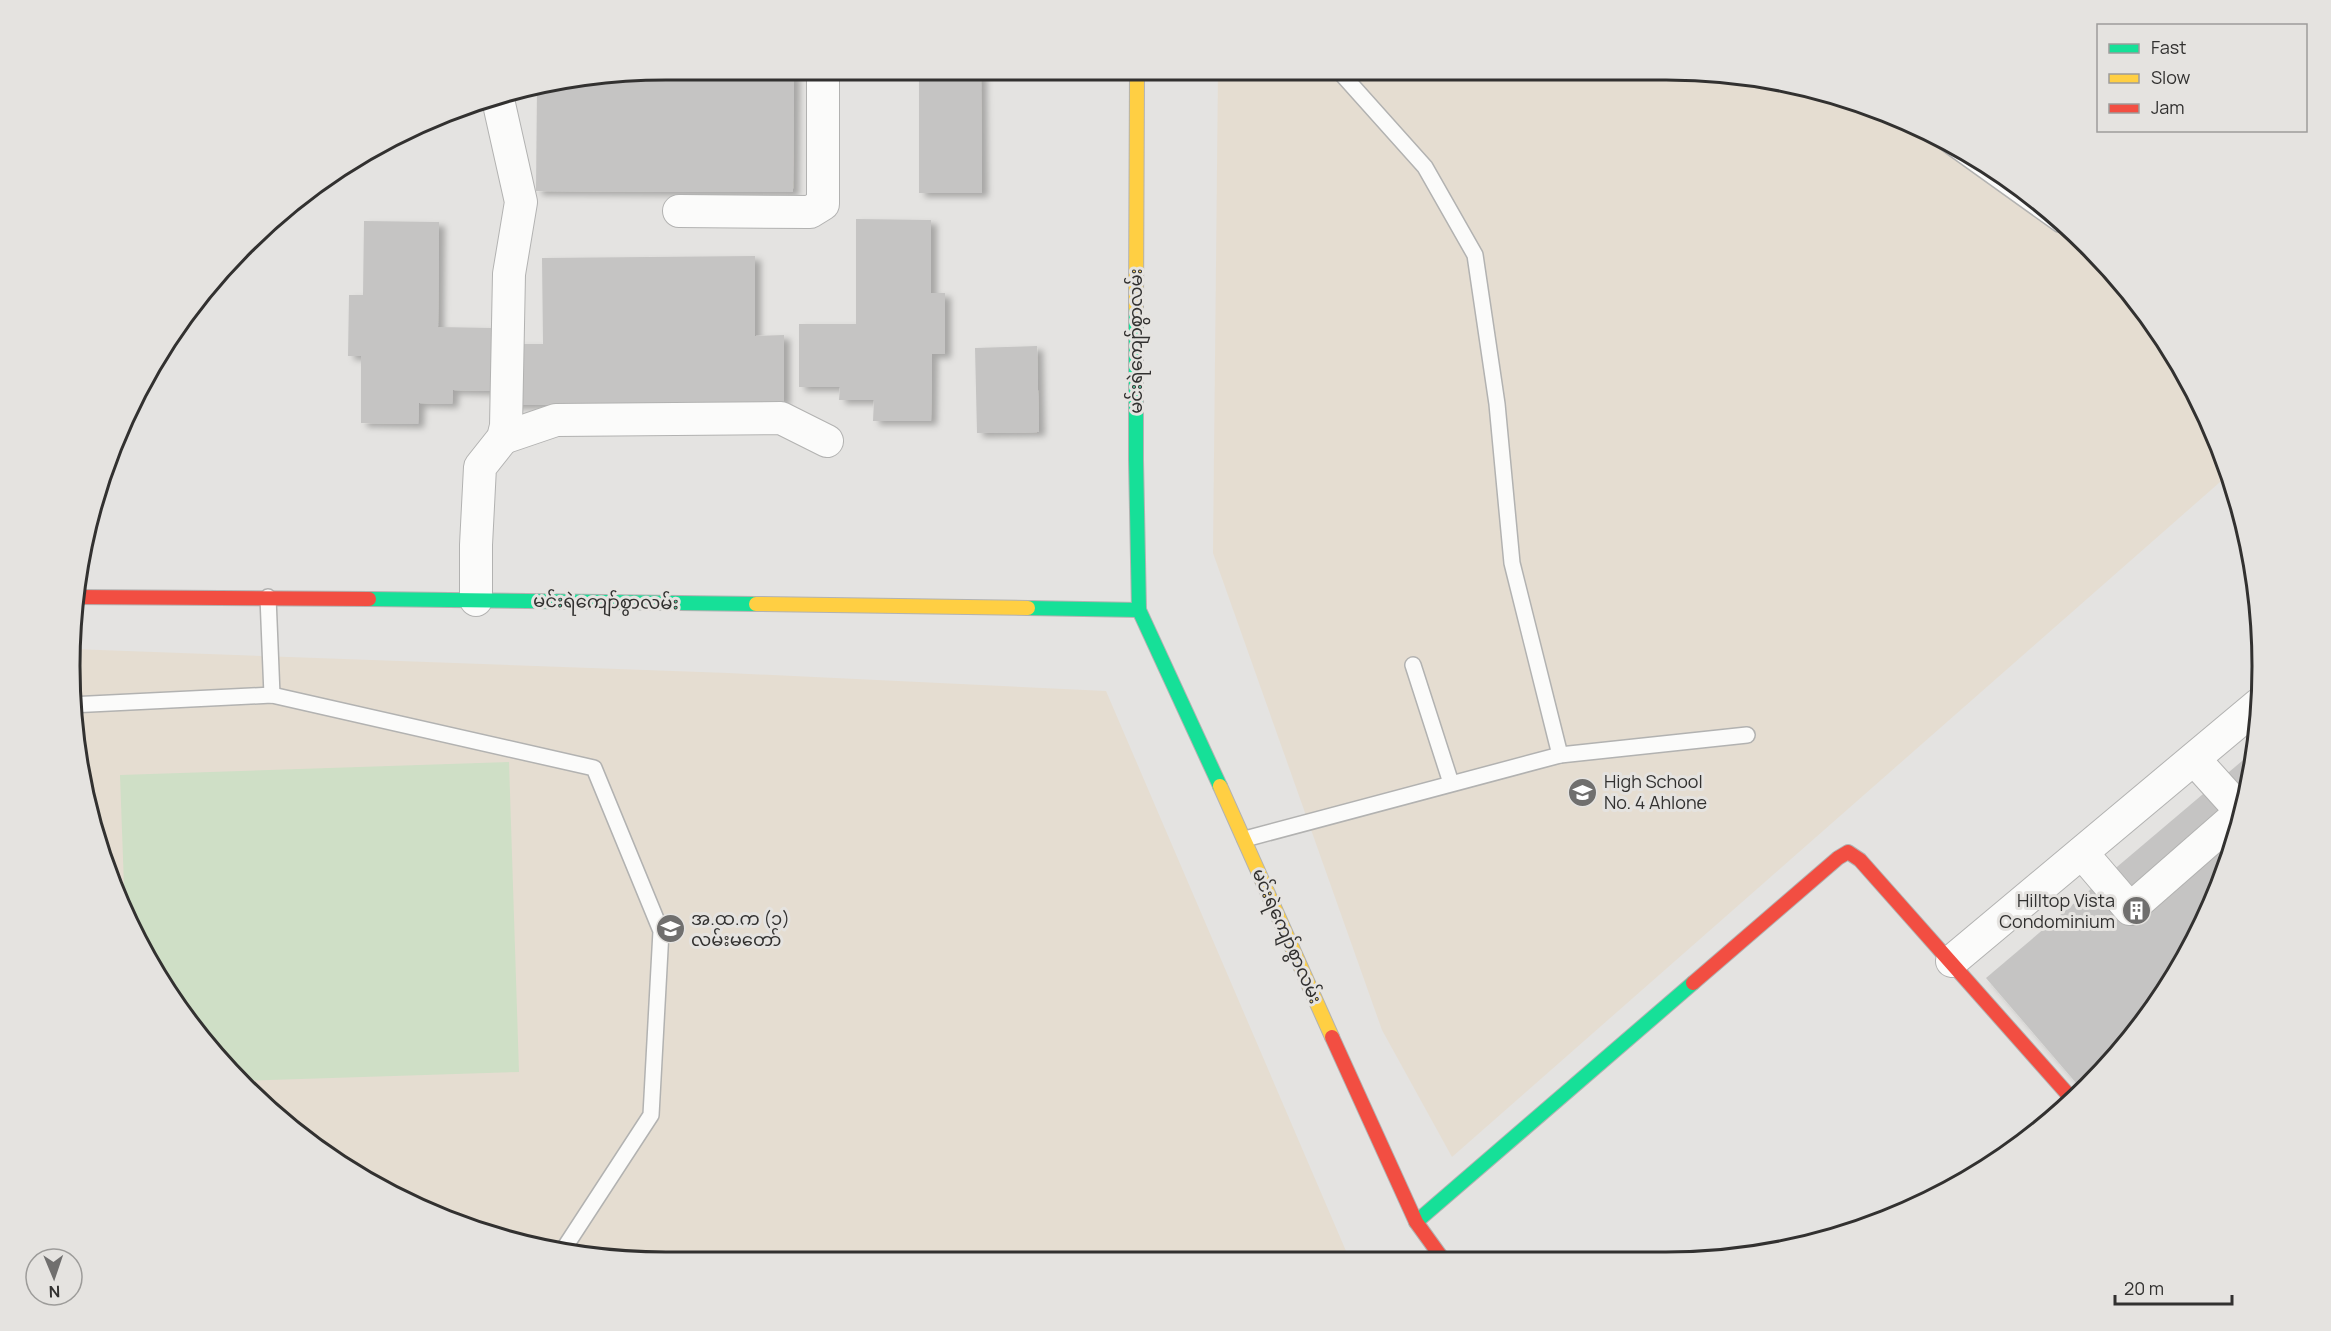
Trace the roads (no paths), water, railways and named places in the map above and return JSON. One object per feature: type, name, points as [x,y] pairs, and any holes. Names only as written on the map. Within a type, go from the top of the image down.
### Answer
[{"type":"main road","name":"မင်းရဲကျော်စွာလမ်း","points":[[1137,80],[1136,460],[1139,610],[1245,839],[1354,1090],[1416,1221],[1438,1252]]},
{"type":"main road","name":"မင်းရဲကျော်စွာလမ်း","points":[[84,597],[268,597],[1139,610]]},
{"type":"main road","points":[[1416,1221],[1848,852],[1860,860],[1952,961],[2066,1093]]},
{"type":"street","points":[[679,211],[810,212],[823,204],[823,80]]},
{"type":"street","points":[[476,600],[480,467],[503,438],[506,426],[509,274],[521,202],[499,104]]},
{"type":"street","points":[[503,438],[556,420],[781,418],[826,441]]},
{"type":"street","points":[[1952,961],[2249,713]]},
{"type":"street","points":[[2194,759],[2235,805]]},
{"type":"street","points":[[2082,853],[2130,909],[2231,821]]},
{"type":"lane","points":[[1347,80],[1425,167],[1475,255],[1497,404],[1512,563],[1560,755]]},
{"type":"lane","points":[[268,597],[272,695]]},
{"type":"lane","points":[[1413,665],[1451,783]]},
{"type":"lane","points":[[81,704],[272,695],[594,768],[661,931],[651,1115],[568,1243]]},
{"type":"lane","points":[[1245,839],[1560,755],[1748,735]]},
{"type":"place","name":"High School No. 4 Ahlone","points":[[1583,792]]},
{"type":"place","name":"Hilltop Vista Condominium","points":[[2136,911]]},
{"type":"place","name":"အ.ထ.က (၁) လမ်းမတော်","points":[[670,929]]}]
